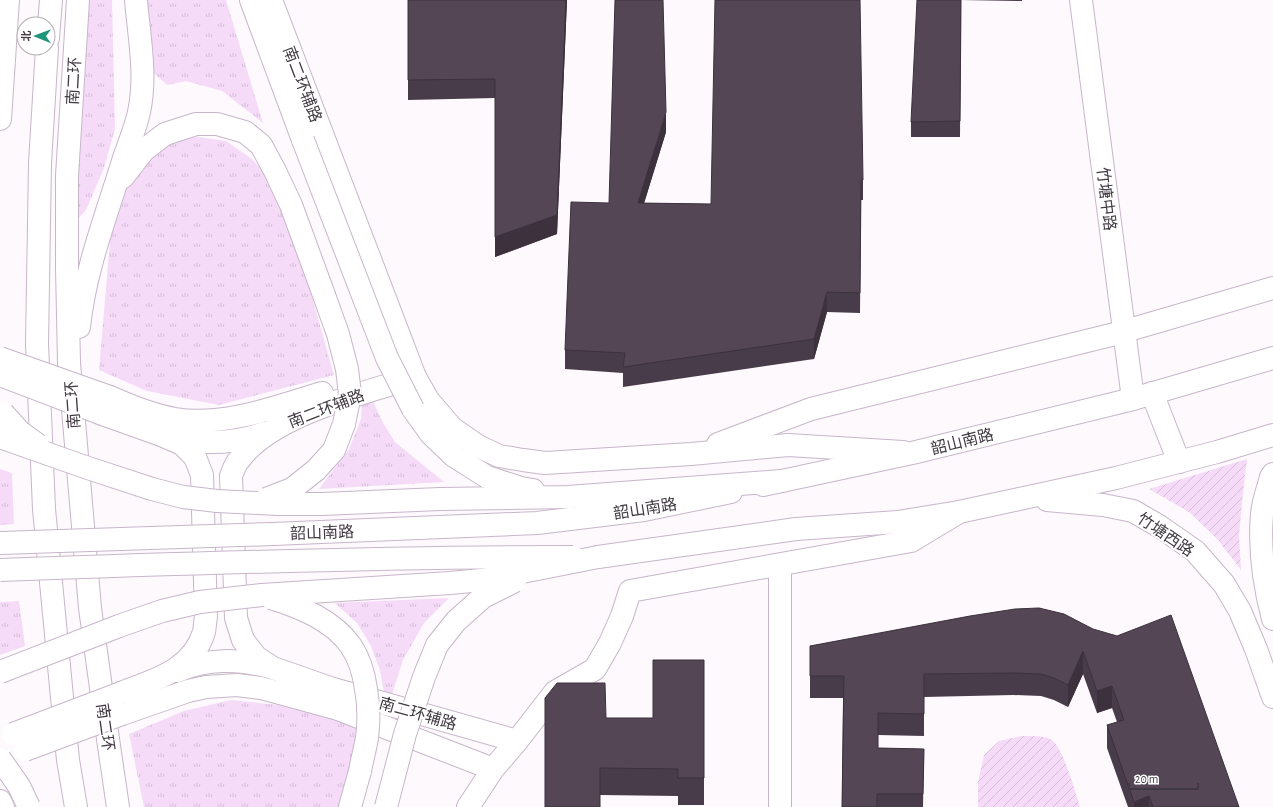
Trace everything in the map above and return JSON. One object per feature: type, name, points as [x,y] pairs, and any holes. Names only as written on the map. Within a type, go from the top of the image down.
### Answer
[{"type":"main road","points":[[0,119],[8,0]]},
{"type":"main road","points":[[50,16],[51,0]]},
{"type":"main road","name":"南二环","points":[[78,0],[67,176],[69,362],[90,608],[118,807]]},
{"type":"main road","points":[[74,434],[75,359],[82,302],[98,238],[139,112],[143,87],[136,0]]},
{"type":"main road","points":[[251,0],[387,358],[413,409],[431,434],[454,456],[487,477],[521,488],[568,497]]},
{"type":"main road","name":"南二环辅路","points":[[271,0],[413,371],[306,413],[254,443],[238,460],[231,476],[236,618],[243,640],[256,657],[273,668],[330,688],[517,741]]},
{"type":"main road","name":"竹塘中路","points":[[1082,0],[1125,331],[1142,396],[1179,462]]},
{"type":"main road","name":"南二环","points":[[47,56],[40,163],[37,344],[44,509],[68,760],[76,807]]},
{"type":"main road","points":[[115,187],[144,150],[165,134],[196,124],[217,124],[245,132],[261,145],[275,171],[290,205],[338,334],[347,369],[350,394],[344,424],[334,450],[316,470],[292,490],[267,499],[243,502]]},
{"type":"main road","points":[[691,454],[812,409],[1125,331],[1273,288]]},
{"type":"main road","points":[[0,358],[108,406],[161,435],[182,444],[195,457],[202,475]]},
{"type":"main road","name":"韶山南路","points":[[0,543],[537,523],[644,510],[912,453],[1142,396],[1273,358]]},
{"type":"main road","points":[[0,375],[108,406],[142,411],[175,419],[200,420],[229,418],[413,371],[428,400],[452,428],[478,446],[499,456],[545,463],[691,454],[788,445],[912,453]]},
{"type":"main road","points":[[0,408],[20,432],[50,454]]},
{"type":"main road","points":[[229,418],[231,476]]},
{"type":"main road","points":[[200,420],[206,616],[206,687]]},
{"type":"main road","points":[[161,435],[201,442],[230,441],[255,437],[276,429]]},
{"type":"main road","name":"韶山南路","points":[[0,570],[266,561],[450,557],[598,557],[796,529],[898,522],[959,512],[1116,478],[1217,452],[1273,435]]},
{"type":"main road","points":[[0,437],[152,489],[183,497],[217,501],[322,504],[440,499],[568,497],[781,481]]},
{"type":"main road","points":[[1273,474],[1262,513],[1262,557],[1267,597],[1273,619]]},
{"type":"main road","name":"竹塘西路","points":[[1022,498],[1103,505],[1133,511],[1160,526],[1195,551],[1224,584],[1240,611],[1256,649],[1273,697]]},
{"type":"main road","points":[[468,807],[493,769],[555,692],[595,669],[610,643],[622,616],[630,591],[911,541],[959,512]]},
{"type":"main road","points":[[0,672],[119,626],[162,611],[200,602],[262,595],[482,580],[598,557]]},
{"type":"main road","points":[[386,807],[405,734],[424,677],[437,645],[456,621],[483,597],[511,583],[598,557]]},
{"type":"main road","points":[[780,565],[780,807]]},
{"type":"main road","points":[[262,595],[291,604],[319,618],[350,645],[357,657],[364,678],[369,704],[367,737],[360,771],[350,807]]},
{"type":"main road","points":[[122,704],[183,664],[196,648],[204,632],[206,616]]},
{"type":"main road","points":[[236,618],[237,685]]},
{"type":"main road","points":[[167,675],[206,662],[222,660],[254,663],[273,668]]},
{"type":"main road","points":[[29,807],[19,786],[0,759],[13,740],[122,704],[206,687],[237,685],[261,688],[338,709],[493,769]]},
{"type":"main road","points":[[0,801],[3,807]]},
{"type":"green space","points":[[83,0],[112,0],[115,129],[104,168],[86,210],[76,221]]},
{"type":"green space","points":[[145,0],[226,0],[263,123],[222,91],[186,81],[167,85],[148,68]]},
{"type":"green space","points":[[198,137],[226,141],[252,159],[282,191],[334,375],[219,405],[147,391],[99,370],[112,218],[128,180],[164,141]]},
{"type":"green space","points":[[363,379],[382,421],[395,442],[444,482],[319,489],[349,449],[361,419]]},
{"type":"green space","points":[[1247,459],[1239,535],[1241,570],[1218,540],[1189,512],[1149,489]]},
{"type":"green space","points":[[0,469],[12,473],[14,524],[0,525]]},
{"type":"green space","points":[[449,598],[424,623],[403,660],[387,710],[380,670],[371,646],[357,623],[335,603]]},
{"type":"green space","points":[[19,601],[25,646],[0,655],[0,602]]},
{"type":"green space","points":[[231,700],[279,705],[335,719],[358,728],[340,807],[144,807],[129,734],[184,711]]},
{"type":"green space","points":[[1021,736],[1045,737],[1052,740],[1065,762],[1080,807],[978,807],[978,782],[984,755],[999,741]]},
{"type":"building","points":[[408,0],[566,0],[557,215],[495,237],[495,79],[408,80]]},
{"type":"building","points":[[615,0],[663,0],[666,112],[638,203],[711,204],[715,0],[860,0],[863,180],[861,180],[860,293],[827,292],[814,339],[623,367],[625,353],[565,350],[571,202],[609,203]]},
{"type":"building","points":[[917,0],[961,0],[960,121],[911,122]]},
{"type":"building","points":[[1039,608],[1064,614],[1093,629],[1117,636],[1171,615],[1239,807],[1153,807],[1149,796],[1134,802],[1107,725],[1124,720],[1112,686],[1097,691],[1083,651],[1068,685],[1054,678],[1041,674],[924,674],[924,714],[878,713],[878,748],[924,749],[923,794],[877,794],[877,807],[842,807],[844,676],[810,676],[810,646],[970,616],[1015,609]]},
{"type":"building","points":[[653,660],[704,660],[704,778],[678,778],[678,769],[600,768],[600,807],[545,807],[545,698],[557,683],[605,683],[606,718],[653,718]]}]
